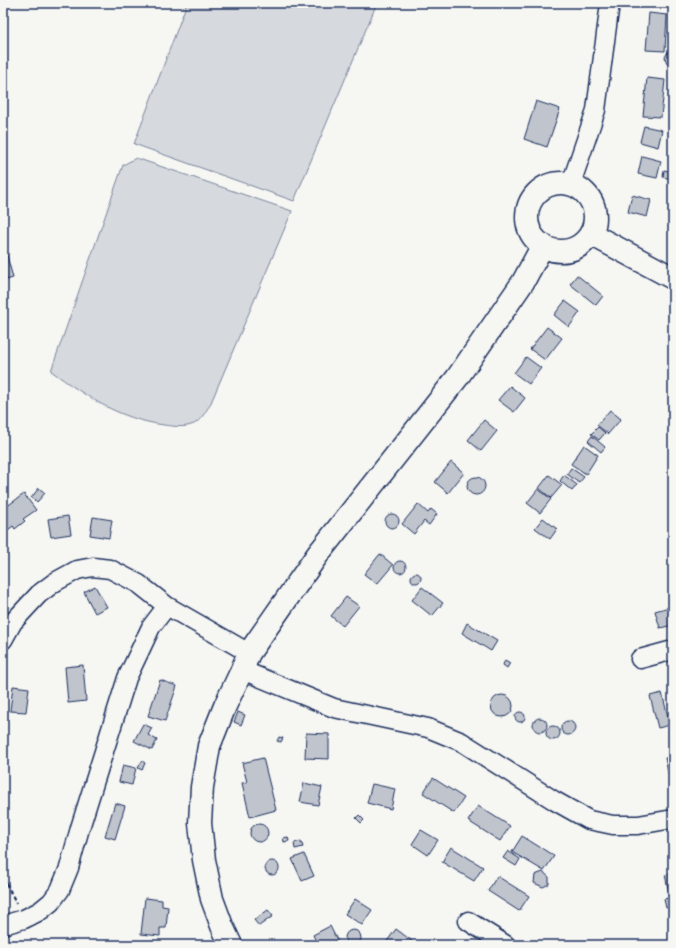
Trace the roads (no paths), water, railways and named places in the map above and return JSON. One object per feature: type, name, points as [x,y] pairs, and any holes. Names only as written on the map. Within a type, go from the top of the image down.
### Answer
[{"type":"street","points":[[571,184],[596,110],[610,3]]},
{"type":"street","points":[[561,182],[571,184],[582,189],[590,198],[595,210],[595,222],[591,234],[584,242],[575,248],[564,251],[553,250],[543,245],[536,239],[531,231],[528,222],[530,203],[536,194],[543,188],[561,182]]},
{"type":"street","points":[[591,234],[673,278]]},
{"type":"street","points":[[231,945],[212,899],[204,860],[200,823],[202,787],[209,746],[225,706],[246,661],[318,554],[457,378],[523,282],[543,245]]},
{"type":"street","points":[[3,640],[13,622],[39,594],[55,582],[77,570],[93,567],[110,568],[139,584],[167,606],[246,661],[334,708],[428,728],[462,742],[555,801],[589,820],[613,825],[638,825],[673,820]]},
{"type":"street","points":[[3,925],[24,919],[40,911],[51,902],[60,890],[70,868],[80,828],[127,678],[151,627],[167,606]]},
{"type":"street","points":[[640,659],[673,650]]},
{"type":"street","points":[[468,921],[506,945]]}]
